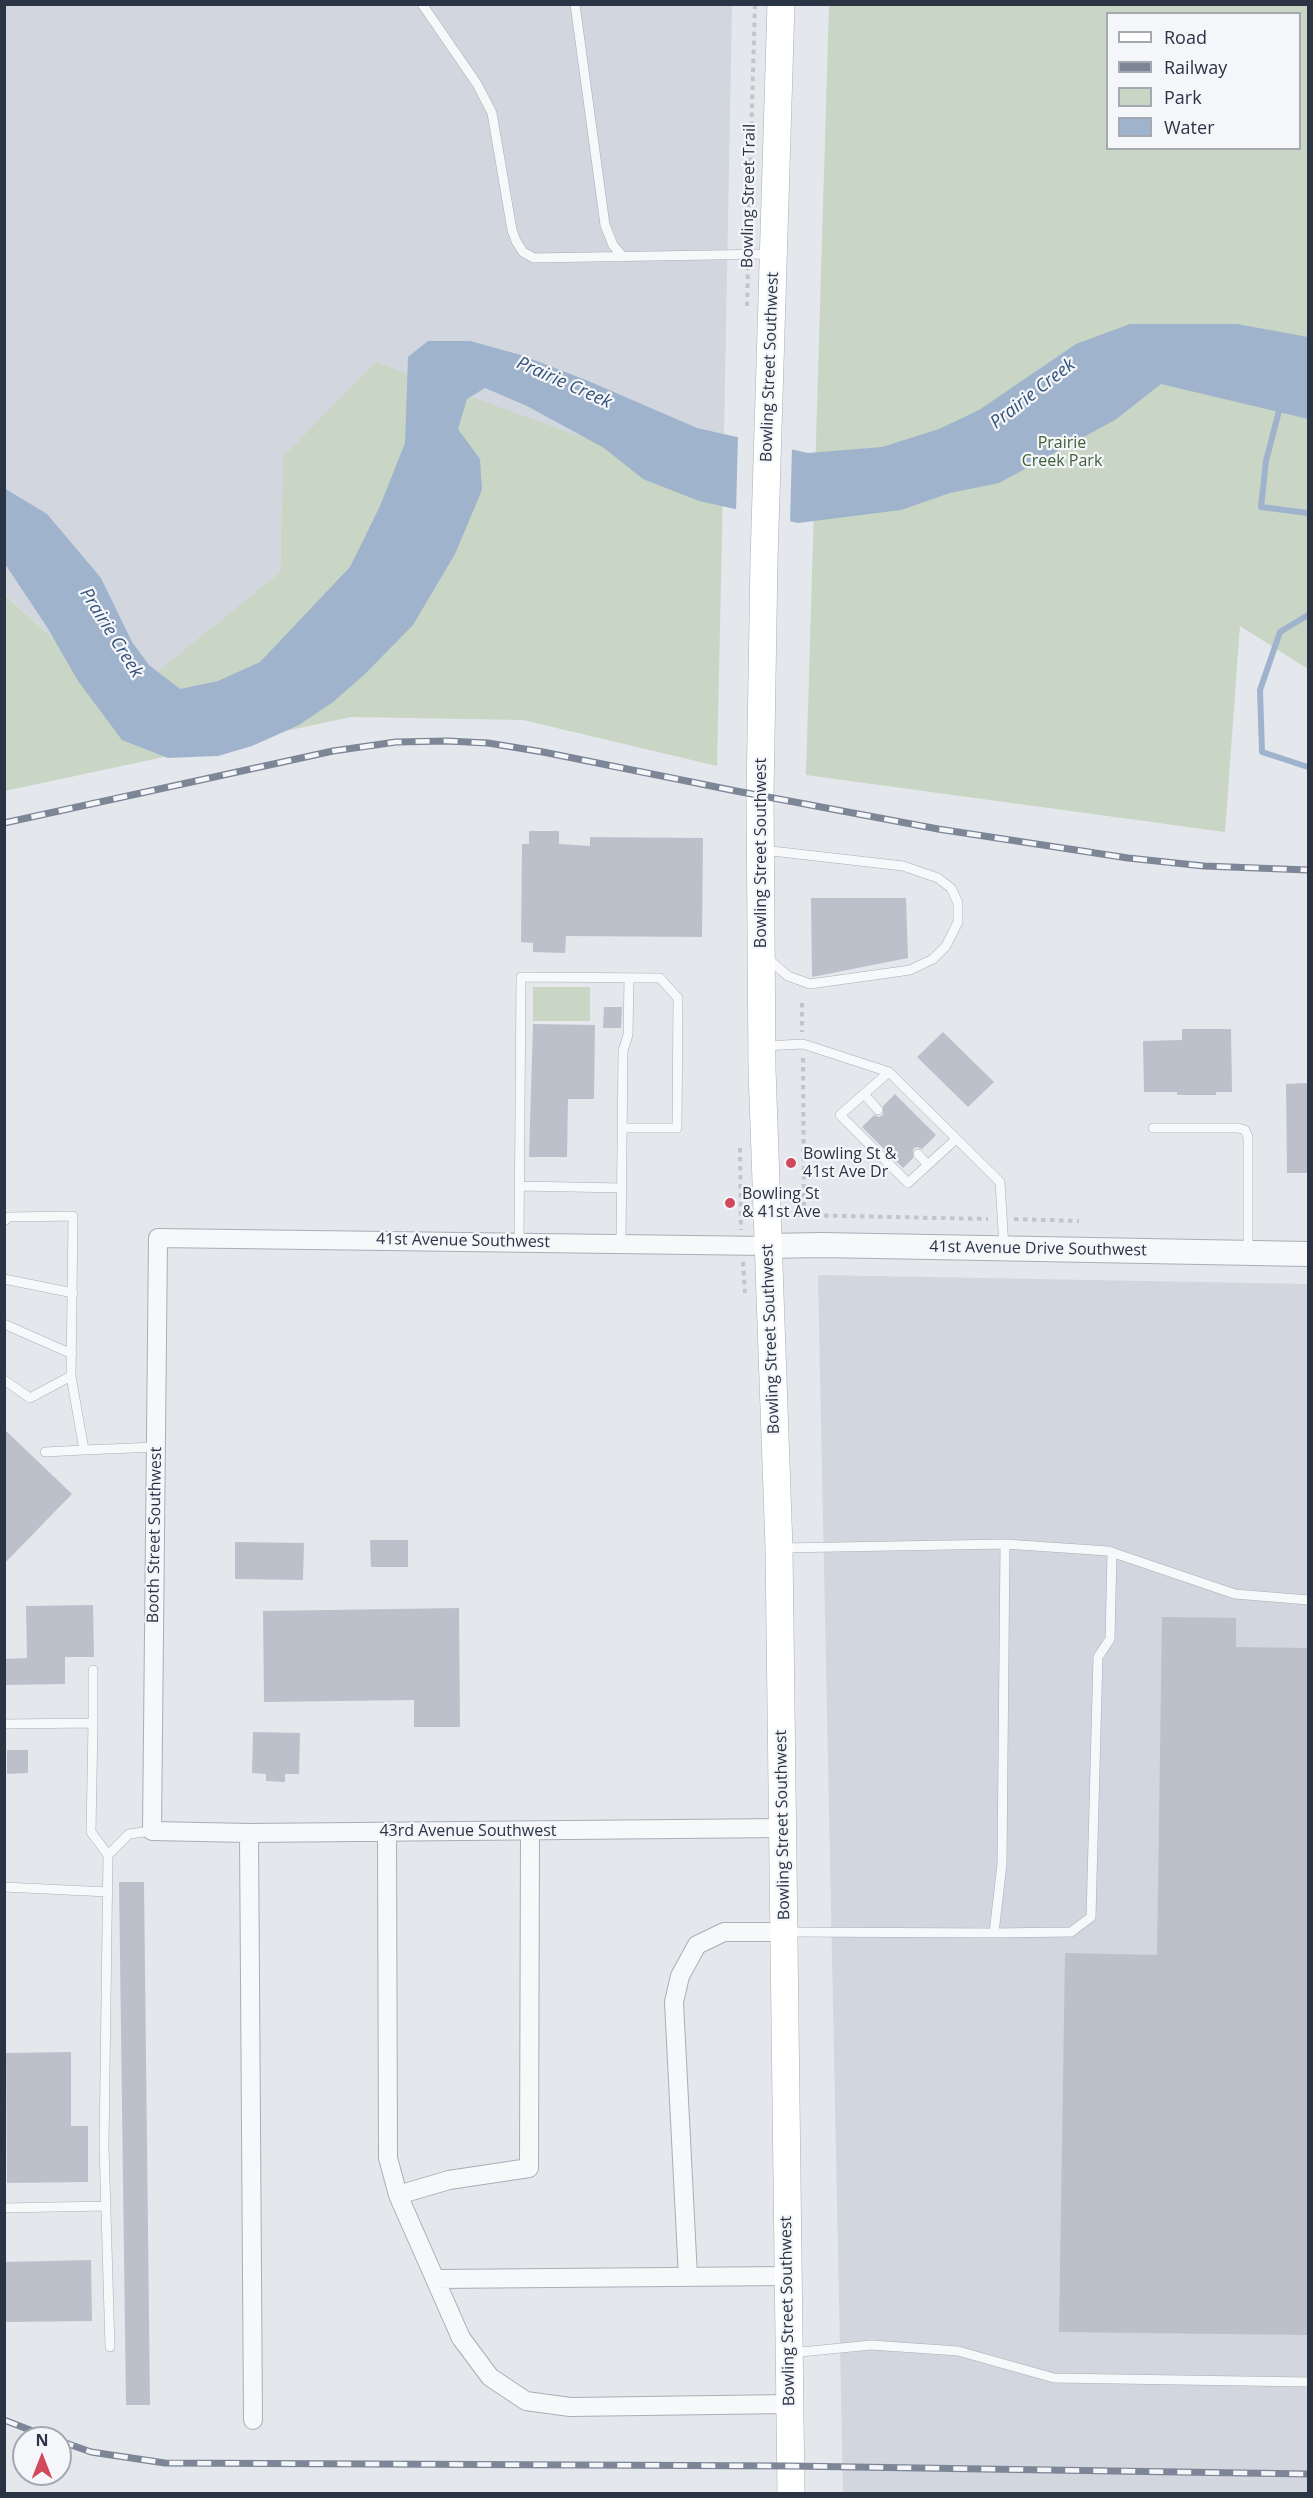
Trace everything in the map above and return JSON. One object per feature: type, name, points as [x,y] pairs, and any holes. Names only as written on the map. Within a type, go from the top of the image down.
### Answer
[{"type":"main road","name":"Bowling Street Southwest","points":[[781,4],[761,254],[770,389],[764,560],[760,850],[767,1246],[779,1548],[791,2493]]},
{"type":"street","name":"41st Avenue Southwest","points":[[158,1238],[767,1246]]},
{"type":"street","name":"Booth Street Southwest","points":[[152,1831],[158,1238]]},
{"type":"street","name":"41st Avenue Drive Southwest","points":[[767,1246],[822,1245],[1308,1254]]},
{"type":"street","name":"43rd Avenue Southwest","points":[[152,1831],[249,1833],[783,1828]]},
{"type":"street","points":[[398,2195],[449,2180],[529,2168],[530,1831]]},
{"type":"street","points":[[387,1832],[388,2158],[398,2195],[461,2338],[468,2348],[490,2377],[526,2401],[570,2407],[789,2404]]},
{"type":"street","points":[[249,1833],[254,2420]]},
{"type":"street","points":[[688,2277],[674,2002],[680,1976],[697,1945],[724,1932],[785,1932]]},
{"type":"street","points":[[435,2279],[787,2276]]},
{"type":"lane","points":[[422,4],[477,84],[492,113],[512,230],[523,252],[534,258],[761,254]]},
{"type":"lane","points":[[575,4],[605,225],[613,245],[623,257]]},
{"type":"lane","points":[[760,850],[903,866],[938,878],[951,888],[958,903],[958,922],[946,946],[933,959],[910,970],[810,984],[788,976],[761,953]]},
{"type":"lane","points":[[519,1242],[521,977],[660,978],[678,998],[677,1128],[622,1128]]},
{"type":"lane","points":[[621,1244],[623,1051],[628,1035],[629,978]]},
{"type":"lane","points":[[762,1046],[803,1044],[889,1072],[955,1140],[1000,1182],[1004,1248]]},
{"type":"lane","points":[[889,1072],[840,1115],[908,1183],[955,1140]]},
{"type":"lane","points":[[864,1094],[878,1110]]},
{"type":"lane","points":[[1153,1128],[1245,1130],[1248,1137],[1248,1253]]},
{"type":"lane","points":[[918,1154],[927,1164]]},
{"type":"lane","points":[[520,1186],[621,1188]]},
{"type":"lane","points":[[4,1221],[9,1217],[73,1216],[71,1376],[84,1450]]},
{"type":"lane","points":[[4,1279],[73,1293]]},
{"type":"lane","points":[[4,1324],[72,1354]]},
{"type":"lane","points":[[4,1380],[30,1398],[71,1376]]},
{"type":"lane","points":[[45,1452],[156,1447]]},
{"type":"lane","points":[[994,1933],[1002,1864],[1005,1544]]},
{"type":"lane","points":[[779,1548],[1005,1544],[1112,1552],[1235,1594],[1308,1600]]},
{"type":"lane","points":[[785,1932],[1071,1932],[1091,1917],[1098,1657],[1110,1639],[1112,1552]]},
{"type":"lane","points":[[93,1670],[91,1832],[108,1855],[104,2146],[110,2348]]},
{"type":"lane","points":[[4,1724],[93,1723]]},
{"type":"lane","points":[[108,1855],[129,1834],[152,1831]]},
{"type":"lane","points":[[4,1887],[108,1892]]},
{"type":"lane","points":[[4,2208],[106,2206]]},
{"type":"lane","points":[[788,2353],[871,2345],[958,2351],[1054,2378],[1308,2382]]},
{"type":"path","name":"Bowling Street Trail","points":[[747,310],[761,254],[755,4]]},
{"type":"path","points":[[802,1003],[804,1217]]},
{"type":"path","points":[[797,1215],[804,1217],[1079,1221]]},
{"type":"shaded area","points":[[4,5],[732,5],[723,488],[283,457],[280,572],[122,702],[5,594]]},
{"type":"shaded area","points":[[818,1275],[1308,1284],[1308,2493],[843,2493]]},
{"type":"green space","name":"Prairie Creek Park","points":[[829,5],[1308,5],[1308,669],[1240,626],[1225,832],[806,775]]},
{"type":"green space","points":[[375,362],[723,488],[717,766],[523,720],[351,717],[5,791],[4,594],[122,701],[280,572],[283,457]]},
{"type":"green space","points":[[533,987],[590,987],[590,1021],[533,1021]]},
{"type":"water","name":"Prairie Creek","points":[[1130,324],[1237,324],[1308,337],[1308,419],[1161,384],[1115,420],[999,483],[950,493],[901,510],[798,523],[699,501],[643,479],[604,448],[527,406],[485,388],[467,399],[458,429],[480,459],[482,490],[455,554],[413,625],[365,674],[333,702],[299,725],[252,746],[218,756],[168,758],[122,740],[78,681],[47,627],[5,564],[4,488],[47,514],[101,578],[132,642],[149,665],[180,689],[218,681],[260,662],[350,567],[380,506],[405,443],[408,357],[428,341],[470,341],[521,355],[586,380],[697,428],[808,453],[882,447],[939,429],[979,410],[1076,344]]},
{"type":"pier","points":[[738,434],[792,447],[790,525],[736,512]]},
{"type":"building","points":[[529,831],[559,831],[559,844],[590,846],[590,837],[703,838],[702,937],[566,936],[565,953],[533,952],[533,943],[521,942],[522,844],[529,844]]},
{"type":"building","points":[[811,898],[906,898],[908,958],[812,977]]},
{"type":"building","points":[[604,1007],[622,1007],[621,1028],[603,1028]]},
{"type":"building","points":[[533,1024],[595,1025],[594,1099],[568,1099],[567,1157],[529,1157]]},
{"type":"building","points":[[1182,1029],[1231,1029],[1232,1092],[1216,1092],[1216,1095],[1177,1095],[1177,1092],[1144,1092],[1143,1041],[1182,1040]]},
{"type":"building","points":[[943,1032],[994,1082],[968,1107],[917,1057]]},
{"type":"building","points":[[1308,1083],[1308,1173],[1287,1173],[1286,1084]]},
{"type":"building","points":[[895,1094],[936,1135],[922,1149],[917,1147],[913,1149],[913,1158],[903,1168],[862,1127],[874,1115],[879,1117],[883,1115],[883,1106]]},
{"type":"building","points":[[4,1429],[72,1494],[4,1564]]},
{"type":"building","points":[[370,1540],[408,1540],[408,1567],[371,1567]]},
{"type":"building","points":[[235,1542],[304,1543],[303,1580],[235,1579]]},
{"type":"building","points":[[93,1605],[94,1657],[65,1657],[65,1684],[4,1685],[4,1659],[27,1658],[26,1606]]},
{"type":"building","points":[[459,1608],[460,1727],[414,1727],[414,1700],[264,1702],[263,1611]]},
{"type":"building","points":[[1162,1617],[1236,1618],[1236,1647],[1308,1648],[1308,2335],[1059,2332],[1065,1953],[1157,1955]]},
{"type":"building","points":[[253,1732],[300,1733],[299,1774],[285,1774],[285,1782],[266,1781],[266,1774],[252,1773]]},
{"type":"building","points":[[7,1750],[28,1750],[28,1773],[7,1774]]},
{"type":"building","points":[[119,1882],[144,1882],[150,2405],[126,2405]]},
{"type":"building","points":[[71,2052],[71,2126],[88,2126],[88,2182],[7,2183],[6,2053]]},
{"type":"building","points":[[91,2260],[92,2321],[4,2322],[4,2262]]},
{"type":"waterway","points":[[1280,407],[1266,461],[1261,507],[1308,513]]},
{"type":"waterway","points":[[1308,615],[1280,632],[1260,690],[1262,752],[1308,767]]},
{"type":"railway","points":[[4,823],[333,751],[396,742],[447,741],[488,743],[543,752],[938,829],[1128,858],[1204,866],[1308,870]]},
{"type":"railway","points":[[4,2420],[20,2426]]},
{"type":"railway","points":[[72,2445],[91,2452],[165,2463],[790,2466],[1308,2474]]},
{"type":"place","name":"Bowling St & 41st Ave Dr","points":[[791,1163]]},
{"type":"place","name":"Bowling St & 41st Ave","points":[[730,1203]]}]
